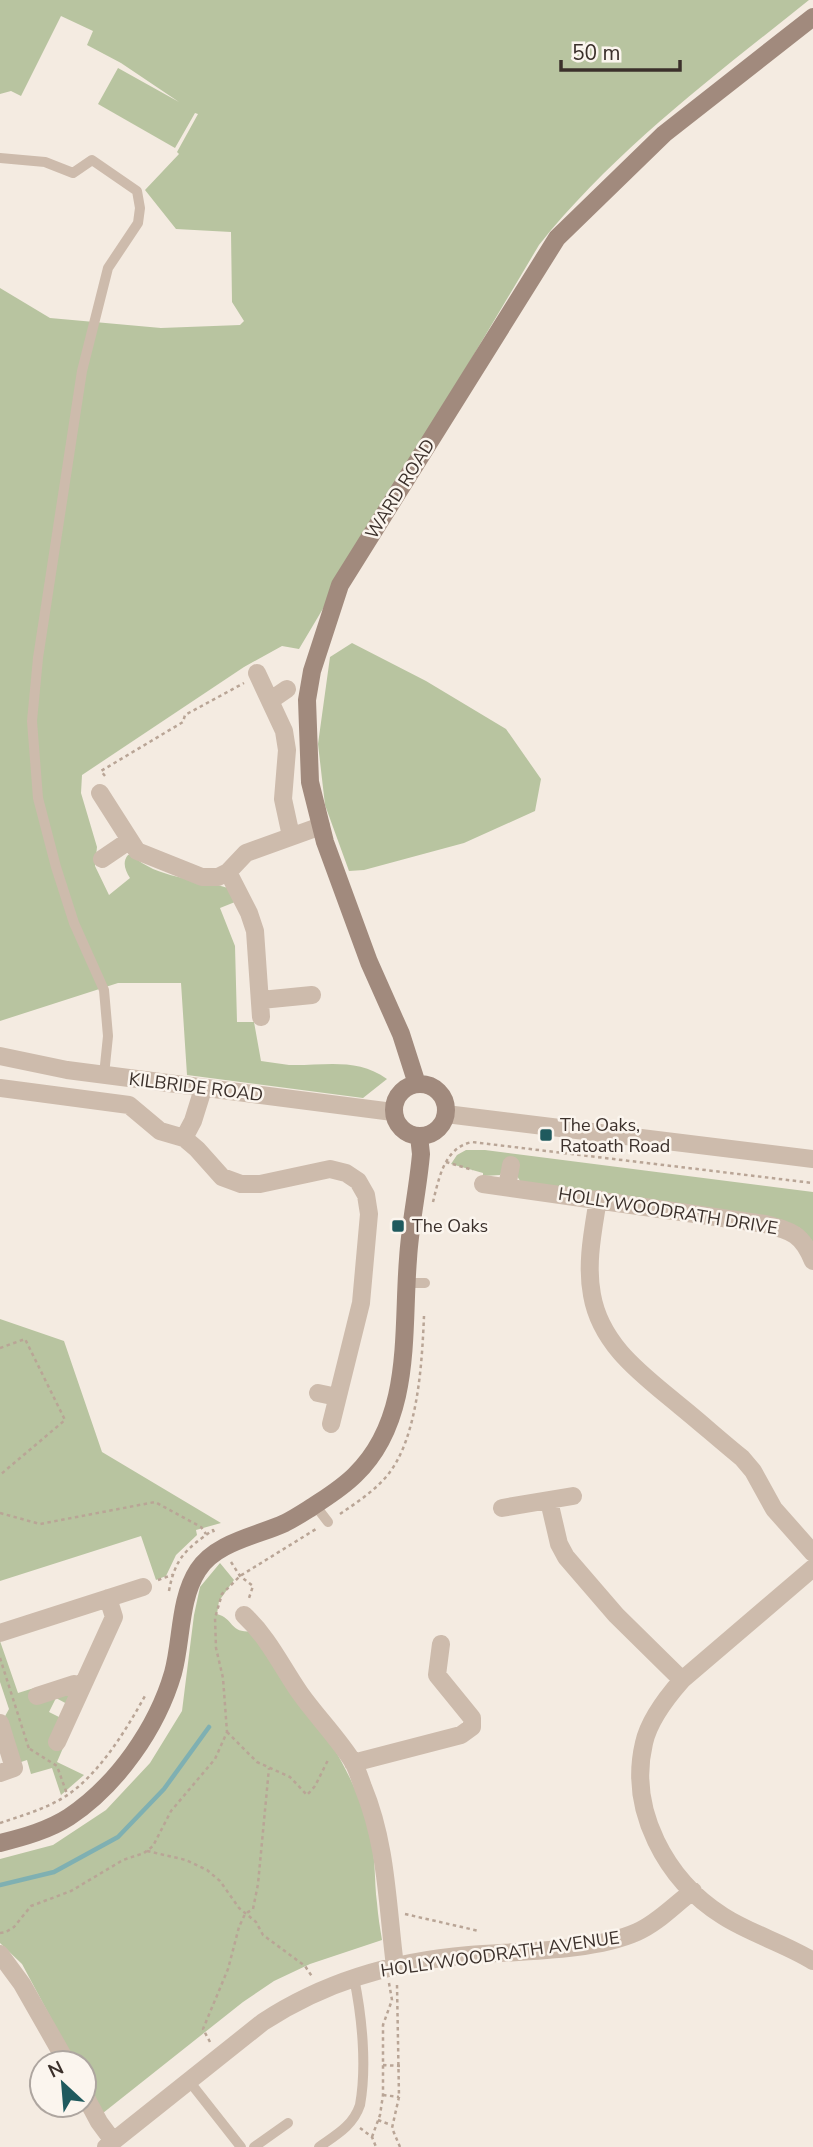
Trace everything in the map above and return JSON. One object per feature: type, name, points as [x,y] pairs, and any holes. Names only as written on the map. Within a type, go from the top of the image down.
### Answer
[{"type":"main road","name":"WARD ROAD","points":[[416,1084],[401,1034],[369,962],[321,826],[310,782],[307,700],[312,671],[340,585],[556,238],[664,134],[813,17]]},
{"type":"main road","points":[[416,1084],[425,1084],[439,1091],[444,1098],[446,1114],[440,1127],[427,1135],[419,1136],[412,1135],[399,1126],[393,1112],[397,1096],[402,1090],[416,1084]]},
{"type":"main road","points":[[0,1843],[43,1830],[68,1818],[88,1803],[133,1753],[156,1716],[172,1674],[185,1604],[192,1581],[205,1561],[223,1548],[286,1522],[337,1491],[357,1474],[384,1434],[401,1378],[416,1283],[411,1227],[421,1154],[419,1136]]},
{"type":"street","points":[[258,675],[284,731],[287,760],[283,799],[291,836]]},
{"type":"street","points":[[271,699],[287,690]]},
{"type":"street","points":[[100,793],[137,851],[202,877],[218,877],[228,872],[246,853],[321,826]]},
{"type":"street","points":[[102,859],[130,840]]},
{"type":"street","points":[[228,872],[255,931],[261,1009],[312,995]]},
{"type":"street","name":"KILBRIDE ROAD","points":[[0,1056],[104,1075],[393,1112]]},
{"type":"street","points":[[0,1088],[129,1105],[160,1131],[184,1139],[197,1149],[222,1178],[241,1184],[260,1184],[330,1169],[346,1173],[358,1181],[366,1195],[369,1214],[361,1303],[331,1424]]},
{"type":"street","points":[[184,1139],[193,1121],[203,1088]]},
{"type":"street","points":[[446,1114],[813,1159]]},
{"type":"street","points":[[507,1187],[511,1165]]},
{"type":"street","name":"HOLLYWOODRATH DRIVE","points":[[482,1184],[765,1224],[790,1231],[802,1239],[813,1261]]},
{"type":"street","points":[[598,1199],[589,1262],[595,1307],[609,1338],[637,1370],[742,1458],[753,1471],[774,1509],[813,1553]]},
{"type":"street","points":[[318,1393],[337,1397]]},
{"type":"street","points":[[502,1508],[573,1496]]},
{"type":"street","points":[[549,1501],[559,1544],[566,1557],[615,1615],[682,1680]]},
{"type":"street","points":[[813,1568],[669,1694],[644,1741],[640,1768],[643,1801],[652,1836],[672,1868],[720,1914],[750,1932],[813,1961]]},
{"type":"street","points":[[0,1633],[142,1587]]},
{"type":"street","points":[[57,1742],[114,1617],[108,1598]]},
{"type":"street","points":[[244,1615],[261,1631],[278,1660],[353,1763],[373,1811],[385,1858],[395,1966]]},
{"type":"street","points":[[353,1763],[461,1735],[472,1727],[472,1718],[437,1675],[441,1644]]},
{"type":"street","points":[[37,1696],[74,1684],[82,1686]]},
{"type":"street","points":[[0,1723],[14,1769],[0,1773]]},
{"type":"street","name":"HOLLYWOODRATH AVENUE","points":[[110,2144],[274,2014],[321,1990],[395,1966],[469,1955],[517,1953],[607,1941],[638,1932],[693,1891]]},
{"type":"street","points":[[0,1954],[22,1984],[58,2049]]},
{"type":"street","points":[[97,2119],[110,2144]]},
{"type":"lane","points":[[0,158],[45,162],[73,173],[92,160],[136,191],[140,208],[138,223],[108,268],[82,371],[38,658],[32,721],[38,798],[56,867],[74,923],[104,990],[108,1036],[104,1075]]},
{"type":"lane","points":[[315,1505],[328,1522]]},
{"type":"lane","points":[[319,2147],[353,2121],[361,2095],[362,2032],[354,1978]]},
{"type":"lane","points":[[189,2081],[241,2147]]},
{"type":"lane","points":[[254,2147],[288,2123]]},
{"type":"path","points":[[100,793],[111,785],[102,771],[183,722],[185,715],[258,675]]},
{"type":"path","points":[[432,1210],[446,1162],[456,1148],[471,1142],[813,1183]]},
{"type":"path","points":[[446,1162],[482,1172],[482,1184]]},
{"type":"path","points":[[0,1349],[25,1339],[65,1420],[0,1475]]},
{"type":"path","points":[[0,1513],[40,1524],[155,1502],[201,1527],[206,1534]]},
{"type":"path","points":[[168,1600],[176,1563],[188,1546],[213,1530],[240,1576],[253,1587],[244,1615]]},
{"type":"path","points":[[0,1933],[14,1927],[31,1906],[72,1891],[123,1860],[147,1851],[153,1846],[171,1811],[215,1759],[227,1732],[215,1618],[222,1594],[240,1576]]},
{"type":"path","points":[[0,1658],[29,1749],[57,1766],[67,1795]]},
{"type":"path","points":[[0,1823],[45,1807],[79,1786],[127,1729],[149,1689]]},
{"type":"path","points":[[227,1732],[257,1762],[290,1777],[307,1795],[315,1786],[330,1756],[341,1747]]},
{"type":"path","points":[[9,1753],[29,1749]]},
{"type":"path","points":[[219,2058],[203,2029],[228,1969],[239,1927],[245,1914],[253,1909],[258,1884],[269,1768]]},
{"type":"path","points":[[147,1851],[186,1860],[220,1881],[245,1914],[256,1922],[263,1935],[305,1966],[321,1990]]},
{"type":"path","points":[[388,1911],[479,1931]]},
{"type":"path","points":[[398,1995],[399,2097],[393,2125],[400,2147]]},
{"type":"path","points":[[372,2137],[383,2095],[383,2025],[391,1997]]},
{"type":"path","points":[[383,2065],[400,2066]]},
{"type":"path","points":[[383,2095],[399,2097]]},
{"type":"path","points":[[378,2120],[393,2125]]},
{"type":"path","points":[[353,2121],[372,2137],[376,2147]]},
{"type":"green space","points":[[0,0],[809,0],[667,115],[600,177],[539,245],[299,649],[282,646],[244,667],[82,775],[81,793],[97,847],[95,866],[109,895],[130,878],[125,866],[128,855],[165,873],[228,888],[235,902],[220,908],[235,946],[237,1022],[254,1022],[261,1061],[289,1065],[352,1065],[376,1072],[387,1079],[363,1098],[187,1075],[181,983],[118,983],[0,1021],[0,288],[50,318],[161,328],[240,325],[244,321],[232,302],[231,232],[176,229],[145,190],[179,154],[177,152],[198,114],[195,113],[175,148],[98,104],[118,68],[179,102],[121,63],[87,45],[93,31],[61,16],[21,96],[11,91],[0,94]]},
{"type":"green space","points":[[352,643],[426,681],[506,729],[541,779],[535,811],[464,843],[364,870],[349,871],[325,805],[318,744],[330,657]]},
{"type":"green space","points":[[466,1150],[485,1150],[813,1192],[813,1243],[800,1228],[791,1225],[522,1184],[517,1176],[504,1168],[500,1175],[483,1176],[483,1173],[451,1164],[457,1155]]},
{"type":"green space","points":[[0,1319],[64,1341],[102,1452],[221,1523],[196,1530],[197,1535],[176,1555],[166,1576],[156,1580],[141,1536],[0,1581]]},
{"type":"green space","points":[[220,1563],[234,1580],[219,1601],[217,1614],[240,1630],[253,1631],[337,1753],[362,1806],[372,1843],[382,1940],[310,1964],[274,1981],[243,2002],[103,2113],[98,2104],[98,2049],[68,2049],[22,1964],[0,1943],[0,1859],[53,1845],[106,1810],[150,1763],[182,1711],[200,1587]]},
{"type":"green space","points":[[0,1641],[18,1693],[34,1688],[69,1689],[69,1705],[56,1698],[49,1712],[63,1719],[52,1743],[63,1748],[57,1762],[84,1775],[61,1795],[52,1768],[31,1774],[27,1760],[18,1763],[4,1718],[9,1709],[0,1682]]},
{"type":"waterway","points":[[0,1885],[54,1872],[118,1837],[164,1789],[209,1727]]},
{"type":"place","name":"The Oaks, Ratoath Road","points":[[546,1135]]},
{"type":"place","name":"The Oaks","points":[[398,1226]]}]
